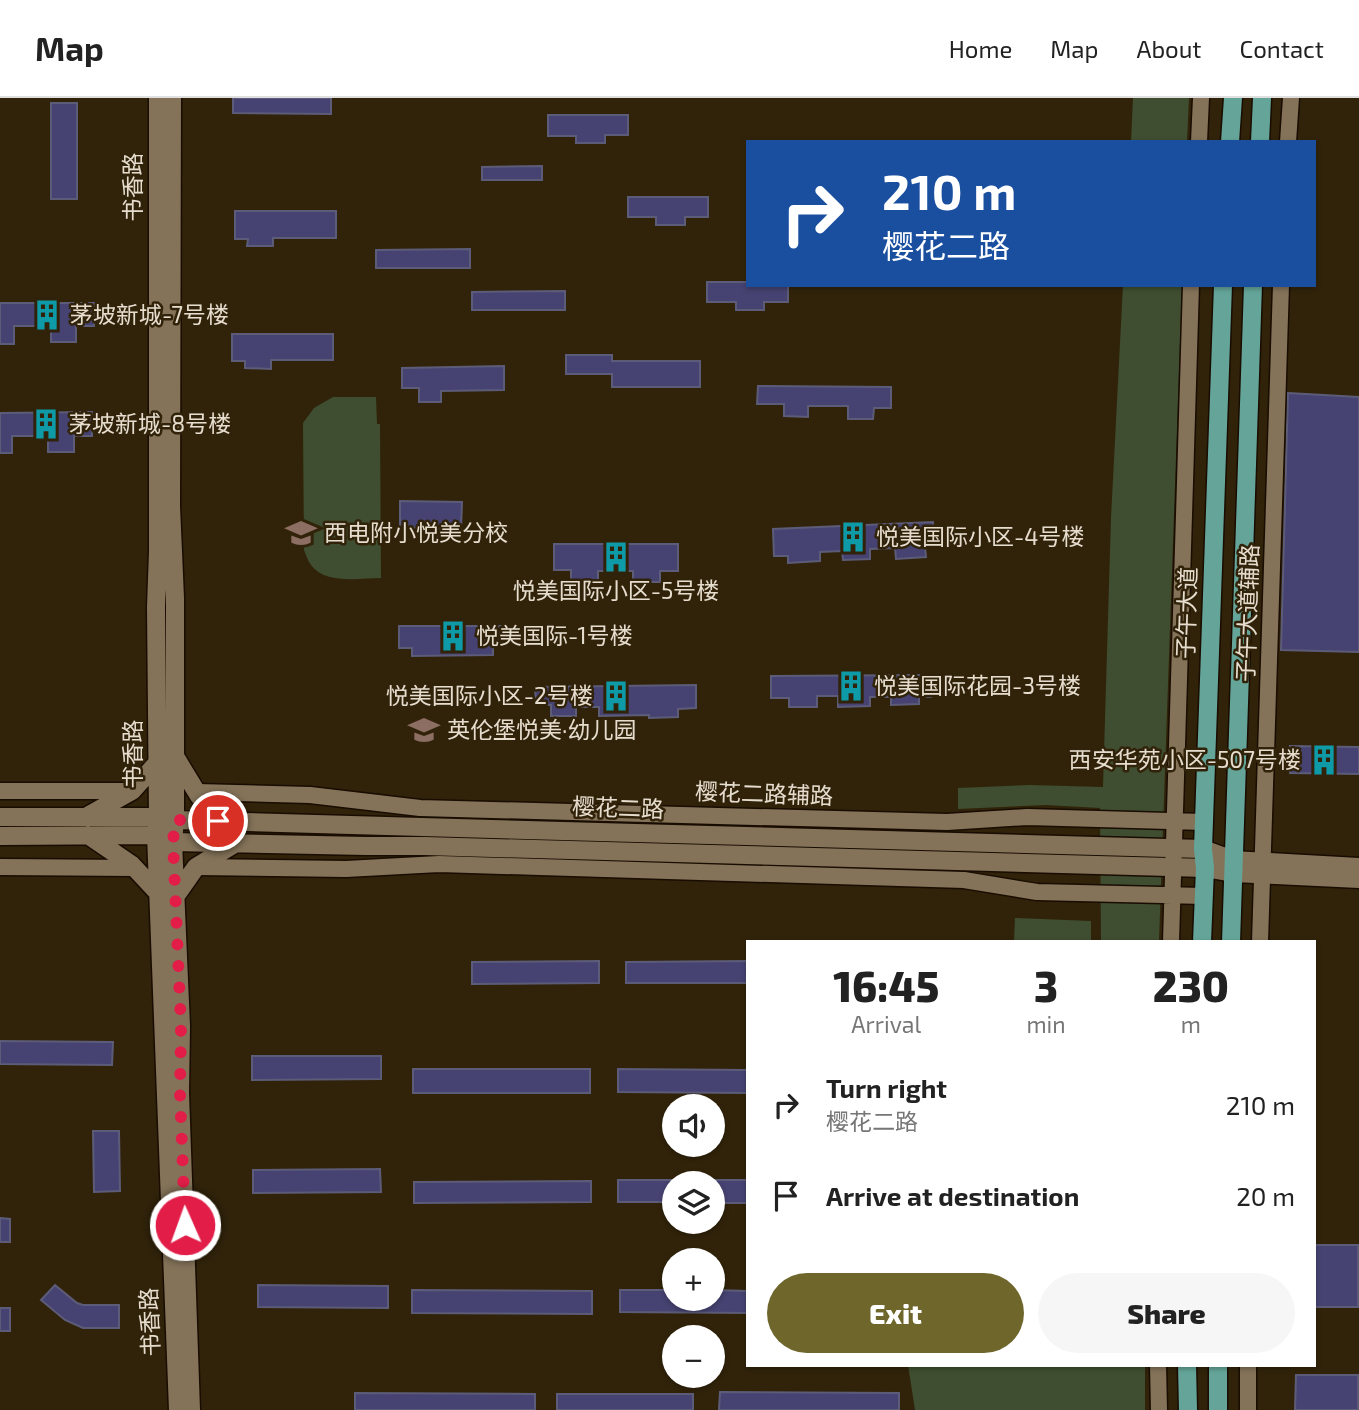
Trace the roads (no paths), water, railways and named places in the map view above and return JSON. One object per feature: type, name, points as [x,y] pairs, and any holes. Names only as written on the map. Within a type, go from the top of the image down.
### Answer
[{"type":"main road","name":"书香路","points":[[158,98],[157,763],[165,828],[167,895],[162,1013],[178,1410]]},
{"type":"main road","name":"书香路","points":[[165,828],[175,757],[172,98]]},
{"type":"main road","points":[[1230,140],[1233,98]]},
{"type":"main road","points":[[1259,140],[1262,98]]},
{"type":"main road","name":"子午大道","points":[[1202,940],[1223,287]]},
{"type":"main road","points":[[1231,940],[1253,287]]},
{"type":"main road","points":[[175,757],[197,792],[211,806],[242,822]]},
{"type":"main road","points":[[85,817],[132,791],[157,763]]},
{"type":"main road","name":"樱花二路","points":[[0,817],[85,817],[165,828],[236,843],[1205,868],[1233,866]]},
{"type":"main road","name":"樱花二路","points":[[0,836],[88,835],[242,822],[1203,849],[1233,866]]},
{"type":"main road","points":[[88,835],[135,868],[167,895],[196,867],[236,843]]},
{"type":"main road","points":[[1233,866],[1359,879]]},
{"type":"main road","points":[[1262,868],[1359,867]]},
{"type":"main road","name":"书香路","points":[[167,895],[181,1026],[180,1107],[191,1410]]},
{"type":"main road","points":[[1187,1367],[1188,1410]]},
{"type":"main road","points":[[1218,1367],[1218,1410]]},
{"type":"street","points":[[1199,140],[1201,98]]},
{"type":"street","points":[[1289,140],[1291,98]]},
{"type":"street","points":[[1171,940],[1191,287]]},
{"type":"street","name":"子午大道辅路","points":[[1260,940],[1281,287]]},
{"type":"street","points":[[0,791],[132,791]]},
{"type":"street","name":"樱花二路辅路","points":[[197,792],[310,795],[421,808],[947,822],[1027,817],[1204,822]]},
{"type":"street","points":[[196,867],[346,869],[439,864],[964,880],[1037,892],[1204,896]]},
{"type":"street","points":[[0,867],[135,868]]},
{"type":"street","points":[[1158,1367],[1159,1410]]},
{"type":"street","points":[[1248,1367],[1248,1410]]},
{"type":"place","name":"茅坡新城-7号楼","points":[[47,315]]},
{"type":"place","name":"茅坡新城-8号楼","points":[[46,424]]},
{"type":"place","name":"西电附小悦美分校","points":[[301,533]]},
{"type":"place","name":"悦美国际小区-4号楼","points":[[853,537]]},
{"type":"place","name":"悦美国际小区-5号楼","points":[[616,557]]},
{"type":"place","name":"悦美国际-1号楼","points":[[453,636]]},
{"type":"place","name":"悦美国际花园-3号楼","points":[[851,686]]},
{"type":"place","name":"悦美国际小区-2号楼","points":[[616,696]]},
{"type":"place","name":"英伦堡悦美·幼儿园","points":[[424,730]]},
{"type":"place","name":"西安华苑小区-507号楼","points":[[1324,760]]}]
